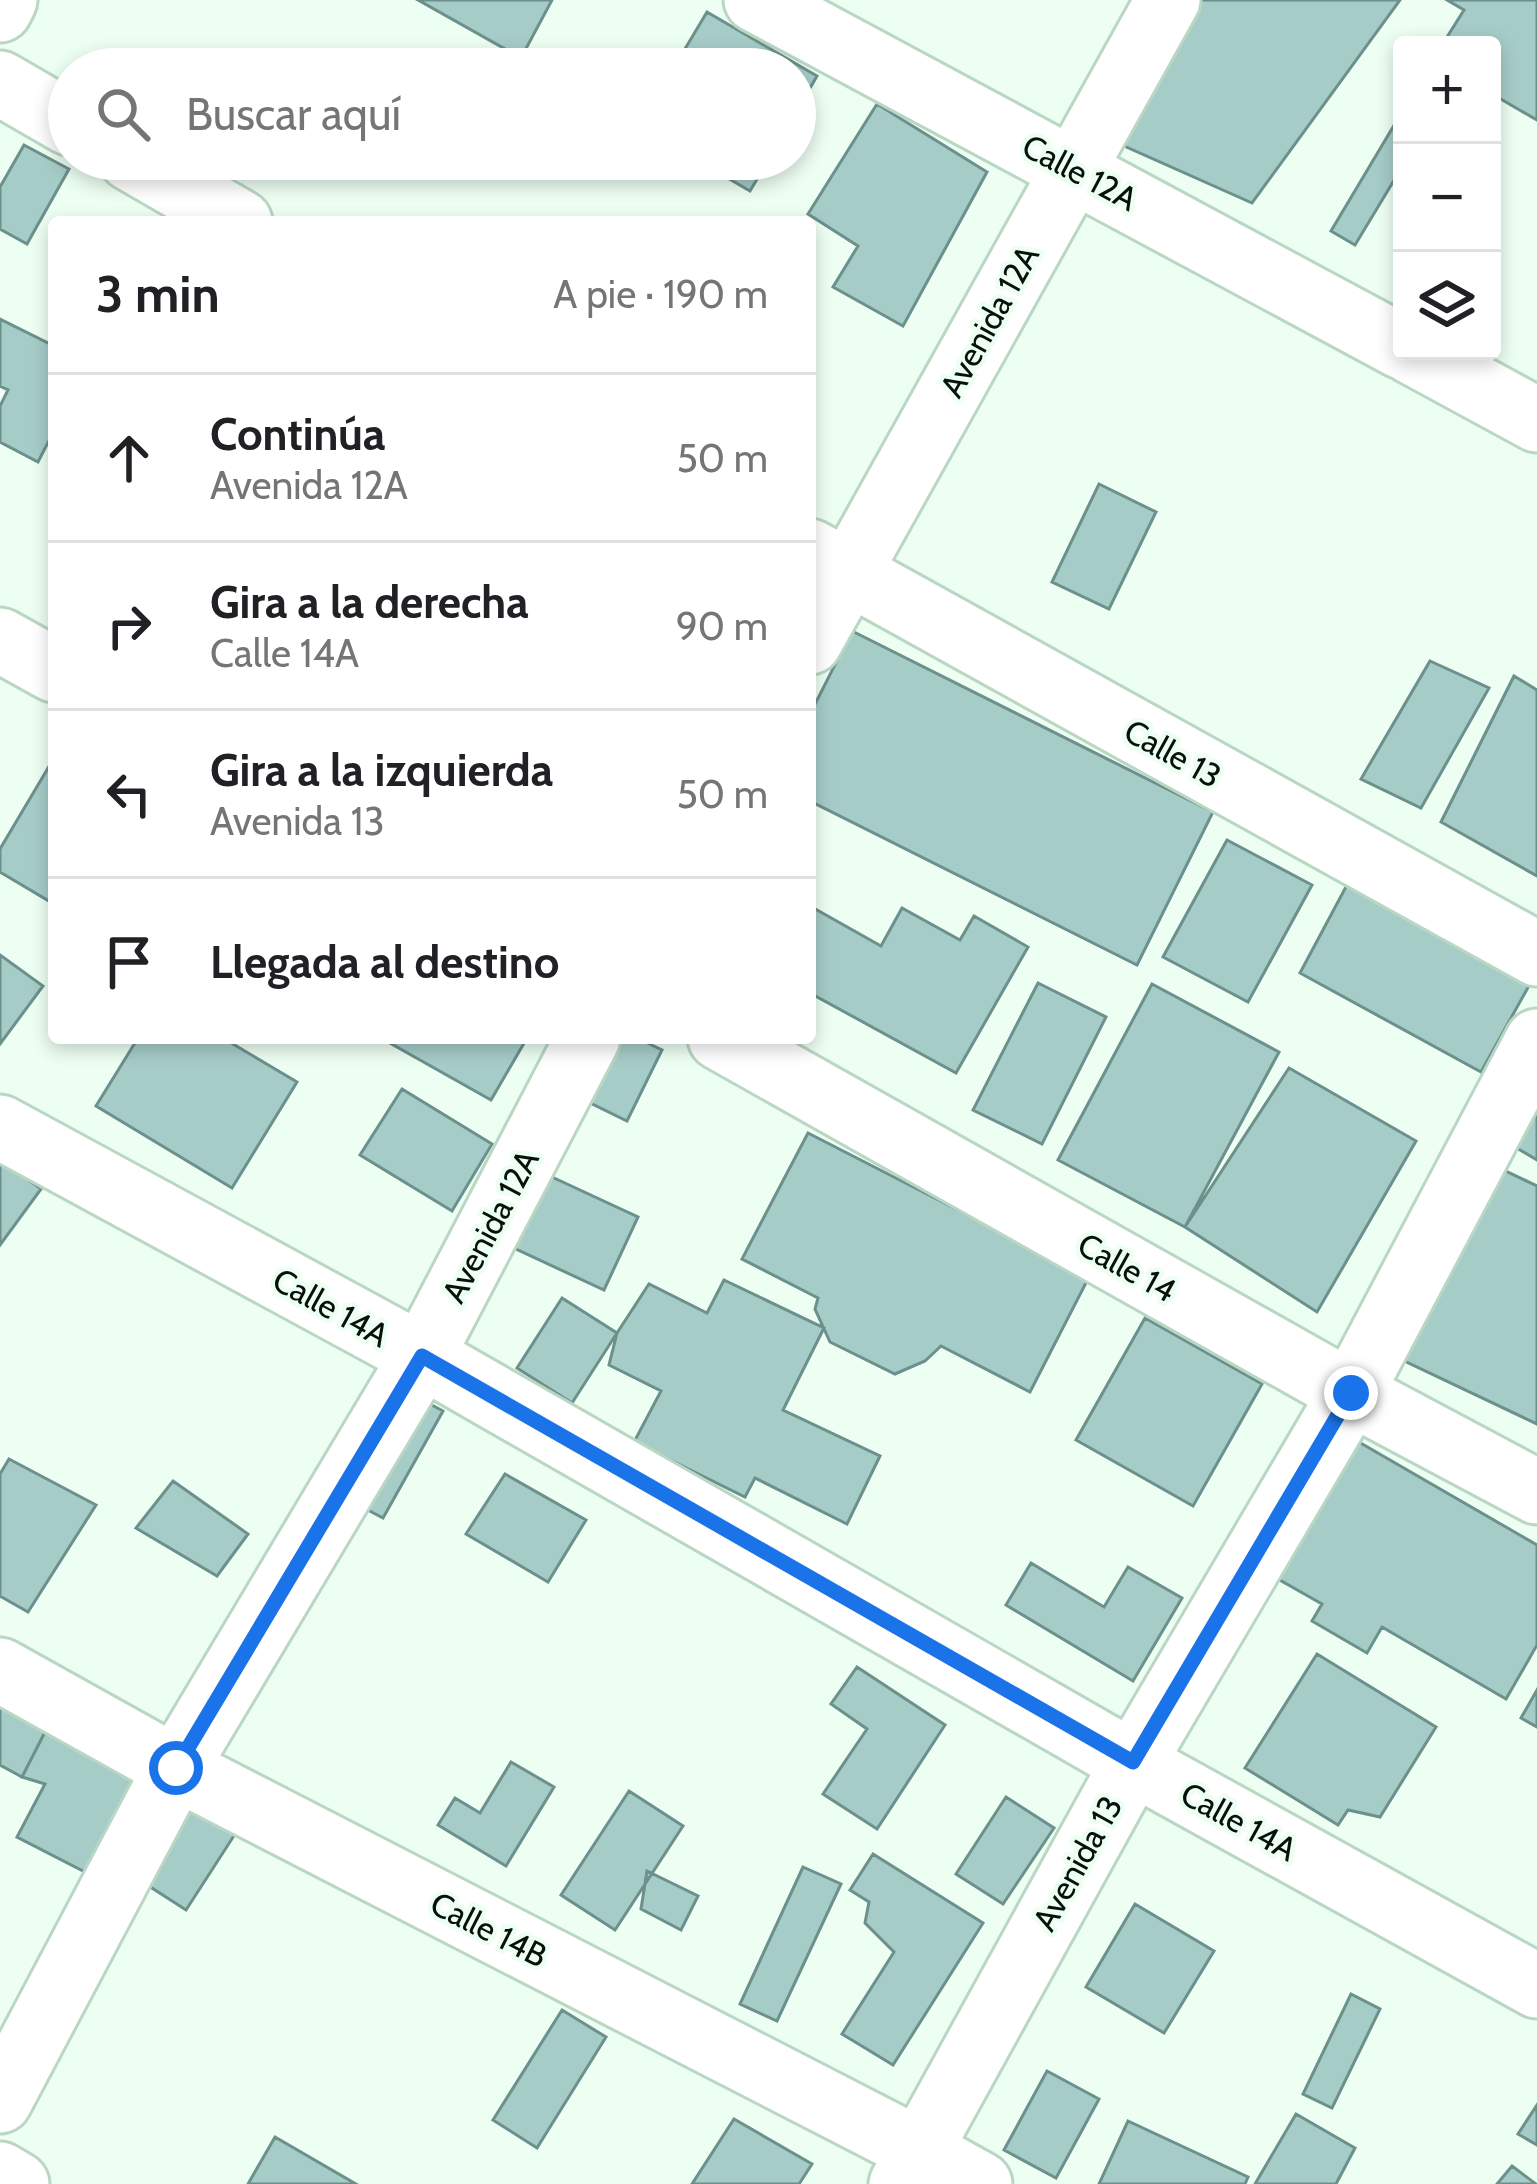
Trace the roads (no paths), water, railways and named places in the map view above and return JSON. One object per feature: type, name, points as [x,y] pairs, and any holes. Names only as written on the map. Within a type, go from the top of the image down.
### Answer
[{"type":"street","points":[[0,10],[5,0]]},
{"type":"street","name":"Calle 12A","points":[[756,0],[1393,341]]},
{"type":"street","name":"Avenida 12A","points":[[816,618],[830,562],[1074,169],[1168,0]]},
{"type":"street","points":[[0,83],[48,111]]},
{"type":"street","points":[[167,180],[230,216]]},
{"type":"street","points":[[1427,360],[1537,420]]},
{"type":"street","name":"Calle 13","points":[[830,562],[1537,954]]},
{"type":"street","points":[[0,640],[48,667]]},
{"type":"street","name":"Avenida 13","points":[[910,2167],[1133,1762],[1351,1393],[1537,1040]]},
{"type":"street","name":"Avenida 12A","points":[[0,2102],[176,1768],[422,1356],[585,1044]]},
{"type":"street","name":"Calle 14","points":[[731,1044],[1351,1393],[1537,1492]]},
{"type":"street","name":"Calle 14A","points":[[0,1127],[422,1356],[1133,1762],[1537,1986]]},
{"type":"street","name":"Calle 14B","points":[[0,1670],[910,2167],[980,2184]]},
{"type":"street","points":[[0,2174],[17,2184]]}]
